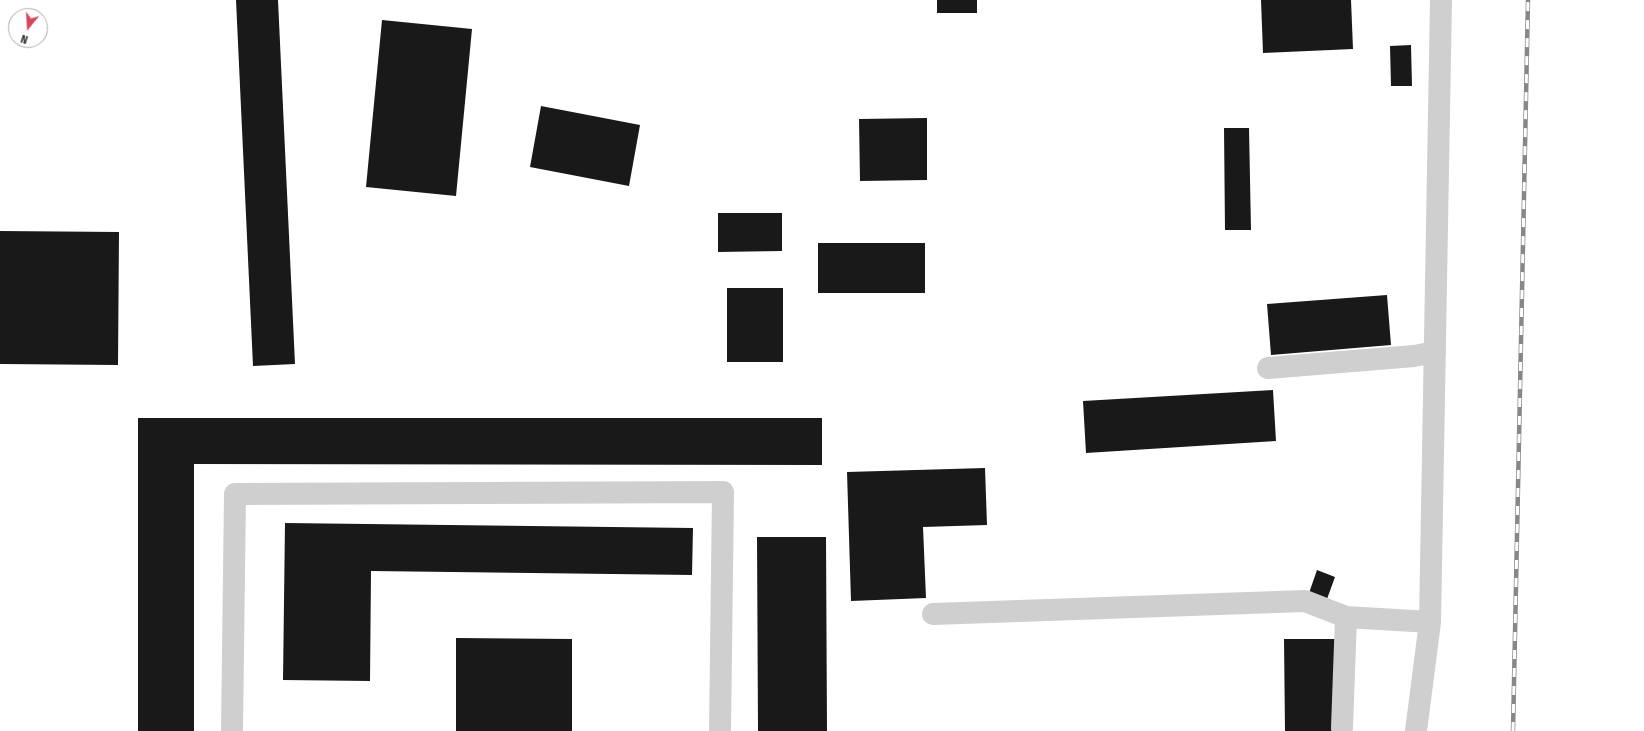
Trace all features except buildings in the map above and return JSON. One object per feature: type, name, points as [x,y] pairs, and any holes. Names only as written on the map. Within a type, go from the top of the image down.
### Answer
[{"type":"lane","points":[[1416,731],[1430,622],[1440,0]]},
{"type":"lane","points":[[1268,368],[1414,356],[1435,352]]},
{"type":"lane","points":[[232,731],[235,494],[723,492],[720,731]]},
{"type":"lane","points":[[933,614],[1305,601],[1346,617],[1430,622]]},
{"type":"lane","points":[[1342,728],[1346,617]]},
{"type":"railway","points":[[1513,731],[1528,0]]}]
